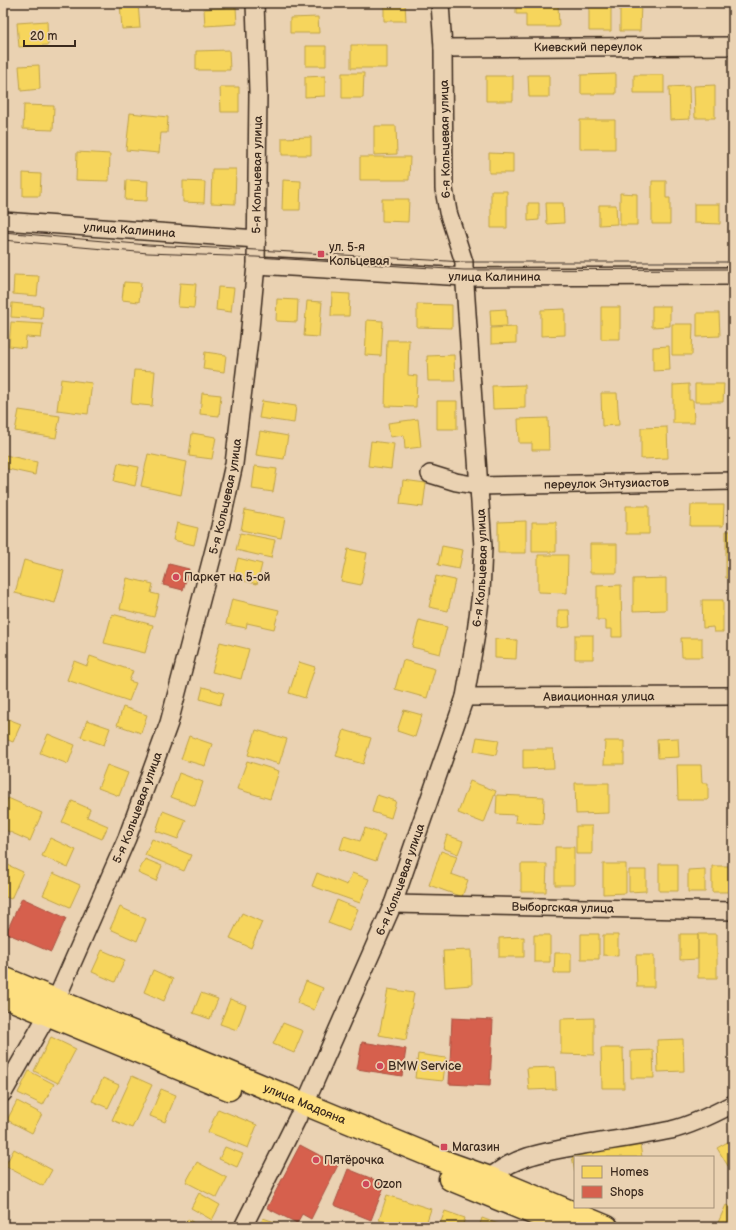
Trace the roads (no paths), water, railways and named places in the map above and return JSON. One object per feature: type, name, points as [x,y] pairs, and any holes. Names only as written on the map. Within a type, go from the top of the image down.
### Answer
[{"type":"main road","name":"улица Мадояна","points":[[3,978],[52,1008]]},
{"type":"main road","name":"улица Мадояна","points":[[3,996],[52,1008],[301,1111],[567,1227]]},
{"type":"main road","name":"улица Мадояна","points":[[301,1111],[490,1178],[607,1227]]},
{"type":"street","name":"5-я Кольцевая улица","points":[[3,1093],[52,1008],[127,838],[169,723],[220,527],[234,464],[256,265],[258,92],[255,3]]},
{"type":"street","name":"6-я Кольцевая улица","points":[[242,1227],[301,1111],[393,904],[465,697],[475,640],[481,593],[483,547],[464,262],[448,212],[444,189],[443,48],[440,3]]},
{"type":"street","name":"Киевский переулок","points":[[443,48],[733,46]]},
{"type":"street","name":"улица Калинина","points":[[3,221],[257,239]]},
{"type":"street","name":"улица Калинина","points":[[256,265],[465,277],[733,276]]},
{"type":"street","name":"переулок Энтузиастов","points":[[430,474],[456,482],[479,486],[733,481]]},
{"type":"street","name":"Авиационная улица","points":[[465,697],[733,696]]},
{"type":"street","name":"Выборгская улица","points":[[393,904],[733,911]]},
{"type":"street","points":[[490,1178],[498,1170],[509,1164],[543,1153],[672,1129],[710,1116],[733,1104]]},
{"type":"tram line","points":[[3,232],[148,245],[464,262],[733,262]]},
{"type":"tram line","points":[[3,240],[148,253],[256,257],[464,270],[733,269]]},
{"type":"place","name":"ул. 5-я Кольцевая","points":[[321,254]]},
{"type":"place","name":"Паркет на 5-ой","points":[[176,577]]},
{"type":"place","name":"BMW Service","points":[[380,1066]]},
{"type":"place","name":"Магазин","points":[[444,1147]]},
{"type":"place","name":"Пятёрочка","points":[[316,1160]]},
{"type":"place","name":"Ozon","points":[[366,1184]]}]
